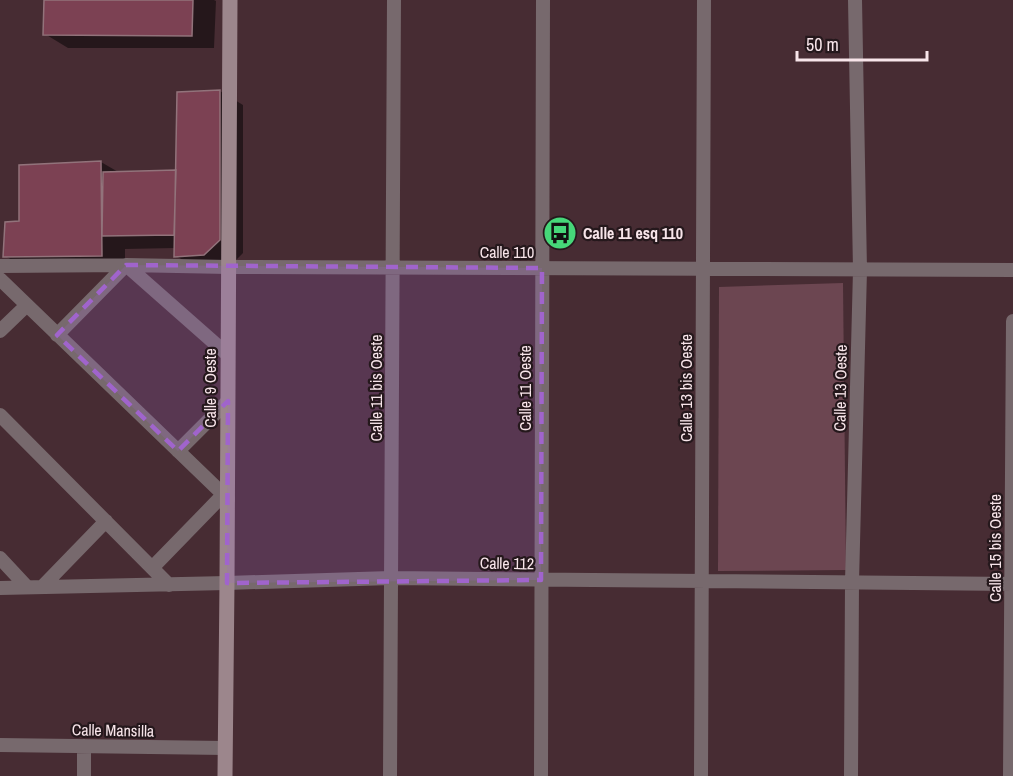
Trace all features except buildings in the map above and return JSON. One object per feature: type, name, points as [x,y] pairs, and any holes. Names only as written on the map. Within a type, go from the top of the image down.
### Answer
[{"type":"main road","name":"Calle 9 Oeste","points":[[225,776],[230,0]]},
{"type":"street","name":"Calle 11 bis Oeste","points":[[390,776],[394,0]]},
{"type":"street","name":"Calle 11 Oeste","points":[[541,776],[543,0]]},
{"type":"street","name":"Calle 13 bis Oeste","points":[[701,776],[704,0]]},
{"type":"street","name":"Calle 13 Oeste","points":[[851,776],[852,582],[860,270],[855,0]]},
{"type":"street","points":[[57,335],[126,265],[228,355]]},
{"type":"street","name":"Calle 110","points":[[0,266],[1013,270]]},
{"type":"street","points":[[0,279],[225,497],[152,568]]},
{"type":"street","points":[[0,331],[27,305]]},
{"type":"street","name":"Calle 15 bis Oeste","points":[[1010,776],[1013,321]]},
{"type":"street","points":[[178,451],[228,401]]},
{"type":"street","points":[[0,415],[169,585]]},
{"type":"street","points":[[42,587],[106,521]]},
{"type":"street","points":[[0,558],[27,587]]},
{"type":"street","name":"Calle 112","points":[[0,588],[391,578],[1012,584]]},
{"type":"street","name":"Calle Mansilla","points":[[0,745],[225,748]]},
{"type":"street","points":[[84,746],[84,776]]},
{"type":"highlighted area","points":[[126,265],[542,268],[541,580],[227,583],[228,401],[178,451],[57,335]]},
{"type":"shaded area","points":[[843,283],[846,570],[718,571],[719,287]]},
{"type":"place","name":"Calle 11 esq 110","points":[[560,233]]}]
